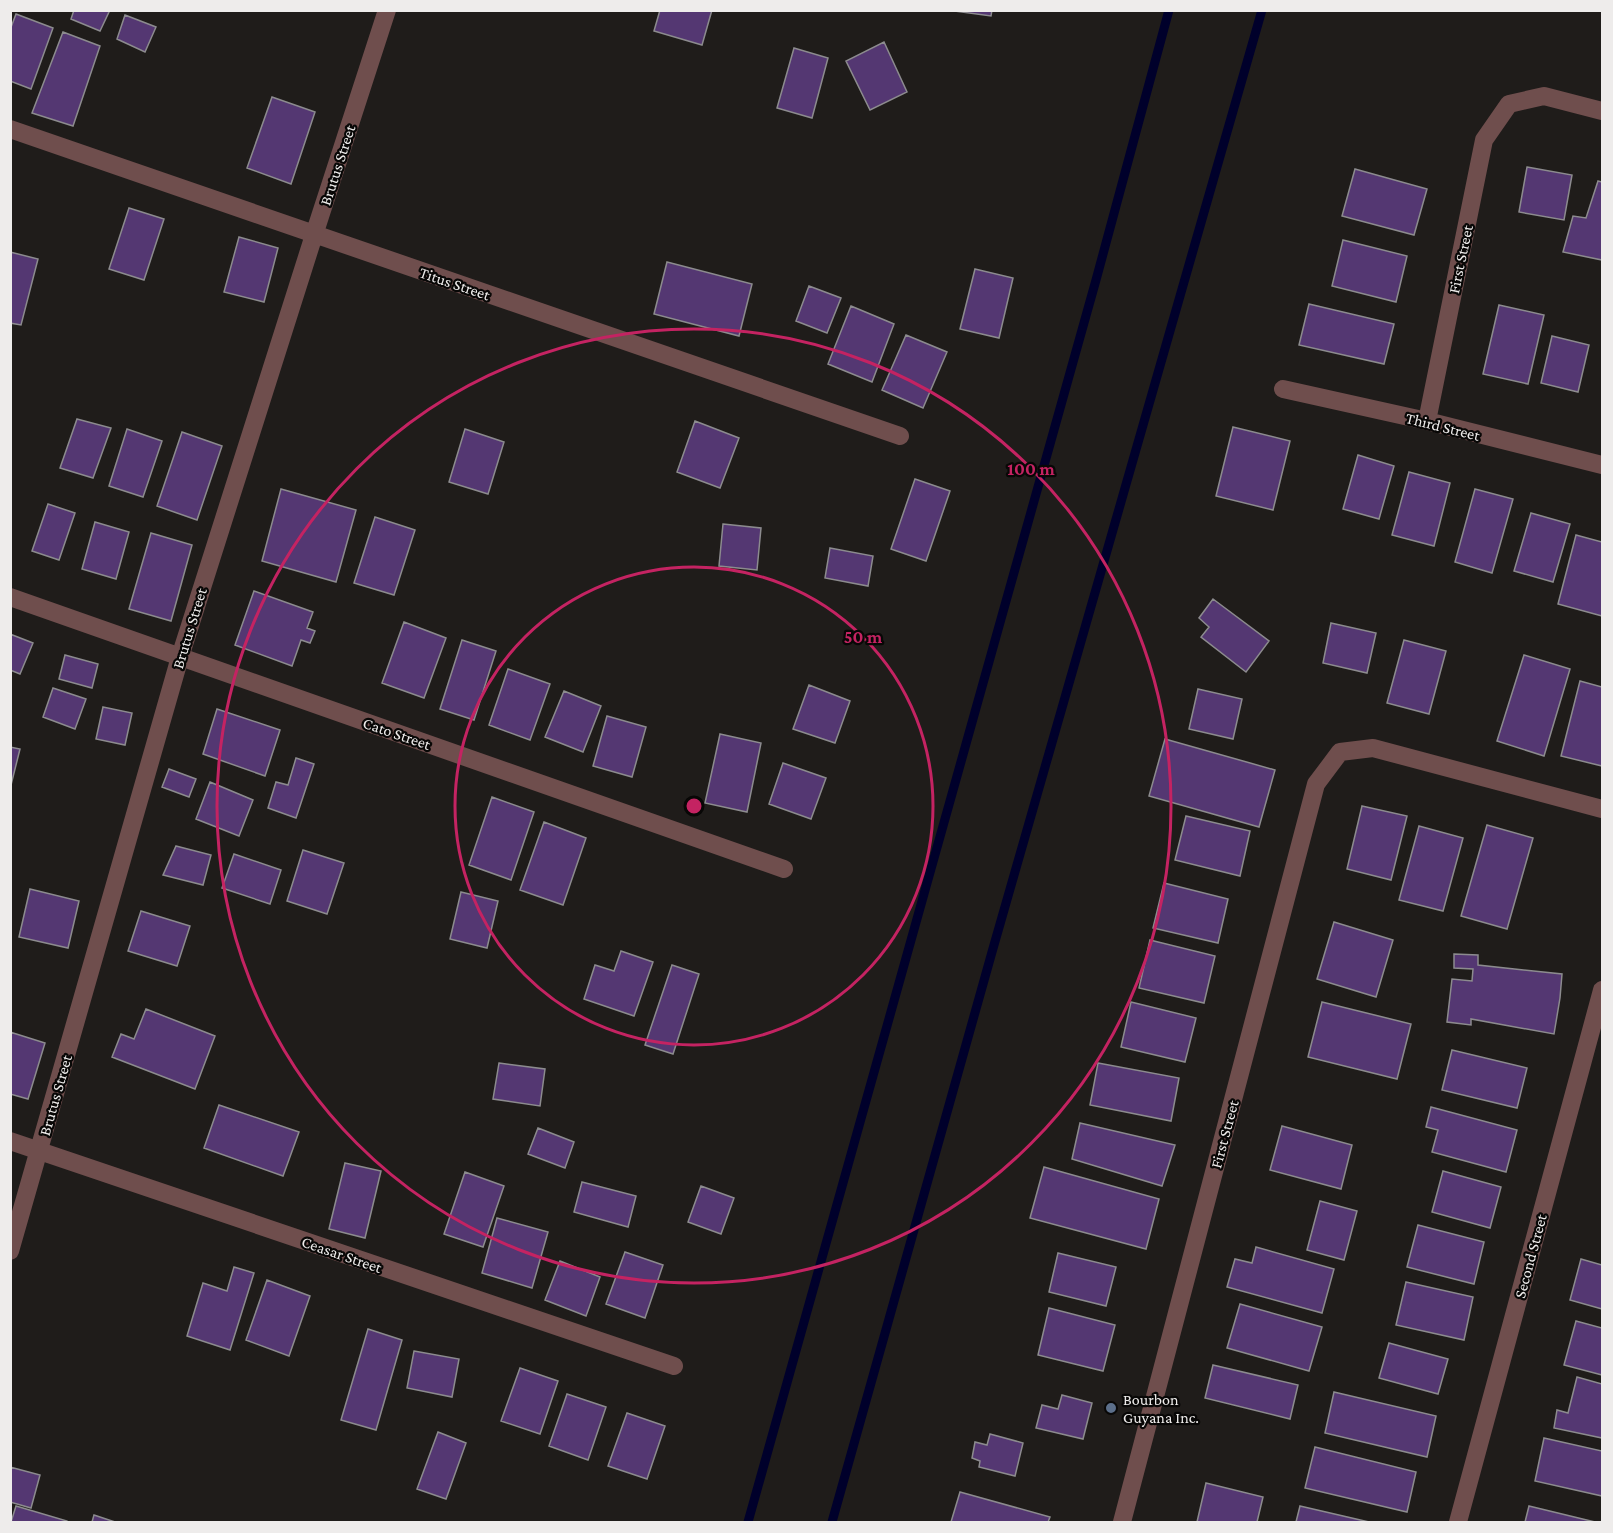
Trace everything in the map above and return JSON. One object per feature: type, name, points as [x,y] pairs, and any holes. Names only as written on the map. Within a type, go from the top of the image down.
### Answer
[{"type":"street","name":"Brutus Street","points":[[10,1251],[180,657],[387,10]]},
{"type":"street","name":"First Street","points":[[1427,421],[1484,140],[1509,104],[1544,96],[1602,111]]},
{"type":"street","name":"Titus Street","points":[[10,129],[900,436]]},
{"type":"street","name":"Third Street","points":[[1283,389],[1427,421],[1602,465]]},
{"type":"street","name":"Cato Street","points":[[10,597],[784,869]]},
{"type":"street","name":"First Street","points":[[1122,1522],[1316,784],[1340,752],[1373,748],[1602,809]]},
{"type":"street","name":"Second Street","points":[[1458,1522],[1602,990]]},
{"type":"street","name":"Ceasar Street","points":[[10,1141],[674,1366]]},
{"type":"building","points":[[74,10],[106,10],[109,12],[100,31],[71,19]]},
{"type":"building","points":[[660,10],[712,10],[702,45],[654,31]]},
{"type":"building","points":[[947,10],[992,10],[991,16]]},
{"type":"building","points":[[16,14],[53,28],[31,89],[10,81],[10,30]]},
{"type":"building","points":[[125,15],[156,27],[145,52],[117,39]]},
{"type":"building","points":[[63,32],[100,46],[73,126],[32,113]]},
{"type":"building","points":[[884,42],[907,92],[870,110],[846,61]]},
{"type":"building","points":[[794,48],[828,58],[812,118],[777,108]]},
{"type":"building","points":[[272,97],[315,112],[291,184],[247,168]]},
{"type":"building","points":[[1527,167],[1572,175],[1564,220],[1519,212]]},
{"type":"building","points":[[1355,169],[1427,189],[1414,235],[1342,216]]},
{"type":"building","points":[[1598,181],[1602,182],[1602,260],[1563,252],[1573,216],[1586,218]]},
{"type":"building","points":[[129,208],[164,219],[144,280],[109,269]]},
{"type":"building","points":[[239,237],[278,248],[264,302],[224,292]]},
{"type":"building","points":[[1343,240],[1407,256],[1396,302],[1332,286]]},
{"type":"building","points":[[10,252],[38,259],[21,325],[10,323]]},
{"type":"building","points":[[667,262],[752,284],[739,336],[654,314]]},
{"type":"building","points":[[975,269],[1013,278],[999,338],[960,329]]},
{"type":"building","points":[[809,286],[841,298],[827,333],[796,321]]},
{"type":"building","points":[[1309,304],[1394,324],[1384,364],[1299,345]]},
{"type":"building","points":[[1499,305],[1544,315],[1528,384],[1483,374]]},
{"type":"building","points":[[851,306],[894,324],[872,382],[828,364]]},
{"type":"building","points":[[906,335],[947,352],[923,408],[882,390]]},
{"type":"building","points":[[1552,336],[1589,345],[1578,392],[1541,383]]},
{"type":"building","points":[[77,419],[111,428],[93,478],[60,468]]},
{"type":"building","points":[[695,421],[739,438],[720,488],[677,472]]},
{"type":"building","points":[[1233,427],[1290,441],[1273,510],[1216,496]]},
{"type":"building","points":[[127,429],[162,441],[143,497],[109,486]]},
{"type":"building","points":[[465,429],[504,442],[488,494],[449,482]]},
{"type":"building","points":[[182,432],[222,446],[197,520],[157,506]]},
{"type":"building","points":[[1358,455],[1394,466],[1379,519],[1343,509]]},
{"type":"building","points":[[1409,472],[1450,483],[1434,546],[1392,535]]},
{"type":"building","points":[[915,479],[950,491],[926,561],[891,549]]},
{"type":"building","points":[[281,489],[356,510],[336,582],[262,561]]},
{"type":"building","points":[[1475,489],[1513,499],[1492,573],[1455,562]]},
{"type":"building","points":[[48,504],[75,513],[59,560],[32,551]]},
{"type":"building","points":[[1531,513],[1570,524],[1553,582],[1514,571]]},
{"type":"building","points":[[375,517],[415,530],[394,595],[354,583]]},
{"type":"building","points":[[95,522],[129,532],[116,579],[82,569]]},
{"type":"building","points":[[723,524],[761,528],[757,570],[719,566]]},
{"type":"building","points":[[151,533],[192,545],[171,621],[129,609]]},
{"type":"building","points":[[1576,535],[1602,542],[1602,616],[1558,604]]},
{"type":"building","points":[[830,548],[873,556],[868,586],[825,578]]},
{"type":"building","points":[[254,591],[313,612],[307,628],[315,631],[310,643],[301,640],[292,666],[235,645]]},
{"type":"building","points":[[1213,599],[1269,641],[1246,672],[1201,637],[1209,627],[1199,618]]},
{"type":"building","points":[[404,622],[446,638],[424,698],[382,683]]},
{"type":"building","points":[[1331,623],[1376,633],[1367,673],[1323,663]]},
{"type":"building","points":[[10,634],[33,643],[20,674],[10,670]]},
{"type":"building","points":[[462,640],[496,651],[474,720],[440,709]]},
{"type":"building","points":[[1404,640],[1446,651],[1429,714],[1387,703]]},
{"type":"building","points":[[65,655],[98,664],[92,688],[59,679]]},
{"type":"building","points":[[1524,655],[1570,669],[1544,756],[1497,741]]},
{"type":"building","points":[[508,669],[550,684],[530,740],[489,725]]},
{"type":"building","points":[[1580,681],[1602,687],[1602,766],[1561,756]]},
{"type":"building","points":[[809,685],[850,701],[835,743],[793,729]]},
{"type":"building","points":[[53,688],[86,699],[75,729],[43,717]]},
{"type":"building","points":[[1198,689],[1242,699],[1233,739],[1189,729]]},
{"type":"building","points":[[564,691],[601,706],[583,752],[545,737]]},
{"type":"building","points":[[103,707],[132,713],[125,745],[96,739]]},
{"type":"building","points":[[217,709],[280,730],[265,776],[203,754]]},
{"type":"building","points":[[607,716],[646,727],[632,777],[593,766]]},
{"type":"building","points":[[720,734],[761,743],[747,812],[705,803]]},
{"type":"building","points":[[1165,739],[1275,770],[1259,827],[1149,796]]},
{"type":"building","points":[[10,747],[20,749],[10,789]]},
{"type":"building","points":[[296,758],[314,764],[296,818],[268,808],[276,782],[288,785]]},
{"type":"building","points":[[783,763],[826,778],[811,819],[769,804]]},
{"type":"building","points":[[169,769],[196,779],[189,797],[162,787]]},
{"type":"building","points":[[210,782],[253,800],[239,836],[196,819]]},
{"type":"building","points":[[492,797],[534,812],[511,880],[469,865]]},
{"type":"building","points":[[1362,806],[1407,816],[1391,880],[1347,869]]},
{"type":"building","points":[[1186,816],[1250,831],[1240,876],[1175,860]]},
{"type":"building","points":[[544,822],[586,838],[563,905],[520,890]]},
{"type":"building","points":[[1487,825],[1533,838],[1507,929],[1461,916]]},
{"type":"building","points":[[1419,826],[1463,838],[1443,911],[1399,900]]},
{"type":"building","points":[[176,846],[211,855],[203,885],[163,875]]},
{"type":"building","points":[[303,850],[344,863],[327,914],[287,901]]},
{"type":"building","points":[[234,854],[281,870],[270,904],[222,888]]},
{"type":"building","points":[[1164,883],[1228,899],[1218,943],[1153,928]]},
{"type":"building","points":[[30,889],[79,901],[68,948],[19,937]]},
{"type":"building","points":[[461,892],[498,901],[487,948],[450,939]]},
{"type":"building","points":[[141,911],[190,926],[177,966],[128,951]]},
{"type":"building","points":[[1334,922],[1393,940],[1376,997],[1317,979]]},
{"type":"building","points":[[1150,940],[1215,956],[1204,1003],[1139,988]]},
{"type":"building","points":[[621,951],[653,962],[634,1016],[584,999],[595,965],[614,971]]},
{"type":"building","points":[[1454,954],[1478,955],[1478,965],[1562,974],[1554,1034],[1471,1019],[1471,1025],[1447,1022],[1452,979],[1472,981],[1473,969],[1454,968]]},
{"type":"building","points":[[672,965],[699,974],[673,1054],[645,1045]]},
{"type":"building","points":[[1131,1002],[1196,1018],[1185,1062],[1121,1047]]},
{"type":"building","points":[[1322,1002],[1411,1024],[1397,1079],[1308,1057]]},
{"type":"building","points":[[146,1009],[215,1036],[195,1089],[112,1057],[121,1034],[134,1039]]},
{"type":"building","points":[[10,1032],[45,1043],[28,1099],[10,1094]]},
{"type":"building","points":[[1452,1050],[1527,1068],[1517,1108],[1442,1090]]},
{"type":"building","points":[[499,1063],[545,1069],[540,1106],[493,1099]]},
{"type":"building","points":[[1098,1063],[1179,1078],[1171,1121],[1090,1105]]},
{"type":"building","points":[[219,1105],[299,1132],[283,1176],[204,1148]]},
{"type":"building","points":[[1431,1107],[1517,1130],[1506,1172],[1432,1152],[1438,1130],[1426,1127]]},
{"type":"building","points":[[1080,1123],[1175,1145],[1162,1186],[1072,1159]]},
{"type":"building","points":[[1282,1126],[1352,1145],[1341,1189],[1270,1170]]},
{"type":"building","points":[[538,1128],[574,1142],[565,1168],[528,1154]]},
{"type":"building","points":[[345,1163],[381,1171],[365,1238],[329,1229]]},
{"type":"building","points":[[1044,1167],[1159,1199],[1146,1249],[1030,1218]]},
{"type":"building","points":[[1443,1171],[1501,1187],[1490,1228],[1432,1212]]},
{"type":"building","points":[[465,1172],[504,1186],[483,1247],[444,1234]]},
{"type":"building","points":[[582,1182],[636,1196],[628,1227],[574,1212]]},
{"type":"building","points":[[701,1186],[734,1198],[721,1234],[688,1222]]},
{"type":"building","points":[[1320,1201],[1357,1211],[1344,1260],[1307,1250]]},
{"type":"building","points":[[497,1218],[548,1232],[532,1288],[482,1273]]},
{"type":"building","points":[[1418,1225],[1484,1242],[1474,1284],[1407,1267]]},
{"type":"building","points":[[1256,1247],[1334,1269],[1322,1313],[1227,1287],[1235,1259],[1252,1263]]},
{"type":"building","points":[[625,1252],[663,1265],[645,1318],[606,1304]]},
{"type":"building","points":[[1058,1253],[1116,1267],[1106,1306],[1049,1292]]},
{"type":"building","points":[[1581,1259],[1602,1265],[1602,1309],[1570,1300]]},
{"type":"building","points":[[560,1261],[600,1277],[586,1316],[545,1300]]},
{"type":"building","points":[[234,1267],[254,1273],[230,1350],[187,1336],[203,1283],[227,1291]]},
{"type":"building","points":[[267,1280],[310,1296],[289,1356],[246,1340]]},
{"type":"building","points":[[1406,1282],[1473,1297],[1464,1340],[1396,1325]]},
{"type":"building","points":[[1240,1304],[1322,1327],[1309,1371],[1227,1348]]},
{"type":"building","points":[[1049,1308],[1115,1325],[1103,1371],[1038,1355]]},
{"type":"building","points":[[1576,1321],[1602,1328],[1602,1375],[1564,1365]]},
{"type":"building","points":[[368,1329],[402,1340],[376,1430],[341,1420]]},
{"type":"building","points":[[1389,1343],[1448,1359],[1438,1394],[1379,1378]]},
{"type":"building","points":[[414,1351],[459,1359],[452,1397],[407,1388]]},
{"type":"building","points":[[1213,1365],[1298,1385],[1290,1419],[1205,1398]]},
{"type":"building","points":[[520,1368],[558,1381],[540,1434],[501,1421]]},
{"type":"building","points":[[1577,1377],[1602,1384],[1602,1438],[1554,1428],[1557,1410],[1568,1413]]},
{"type":"building","points":[[1334,1392],[1436,1416],[1427,1457],[1325,1433]]},
{"type":"building","points":[[567,1394],[606,1407],[588,1460],[549,1446]]},
{"type":"building","points":[[1062,1395],[1092,1403],[1083,1439],[1036,1428],[1042,1405],[1058,1409]]},
{"type":"building","points":[[627,1413],[665,1426],[647,1479],[608,1466]]},
{"type":"building","points":[[438,1432],[466,1443],[446,1499],[417,1489]]},
{"type":"building","points":[[990,1434],[1023,1443],[1015,1476],[979,1467],[980,1461],[972,1458],[975,1442],[987,1445]]},
{"type":"building","points":[[1544,1438],[1602,1451],[1602,1496],[1535,1481]]},
{"type":"building","points":[[1315,1447],[1416,1472],[1407,1512],[1305,1488]]},
{"type":"building","points":[[10,1467],[40,1475],[31,1508],[10,1502]]},
{"type":"building","points":[[1206,1483],[1263,1497],[1257,1522],[1197,1522]]},
{"type":"building","points":[[960,1492],[1050,1517],[1048,1522],[951,1522]]},
{"type":"building","points":[[16,1506],[67,1521],[67,1522],[11,1522]]},
{"type":"building","points":[[1300,1506],[1369,1522],[1296,1522]]},
{"type":"building","points":[[1529,1506],[1595,1522],[1525,1522]]},
{"type":"building","points":[[94,1515],[115,1522],[92,1522]]},
{"type":"waterway","points":[[748,1522],[1096,280],[1169,10]]},
{"type":"waterway","points":[[832,1522],[992,952],[1262,10]]},
{"type":"place","name":"Bourbon Guyana Inc.","points":[[1111,1408]]}]
